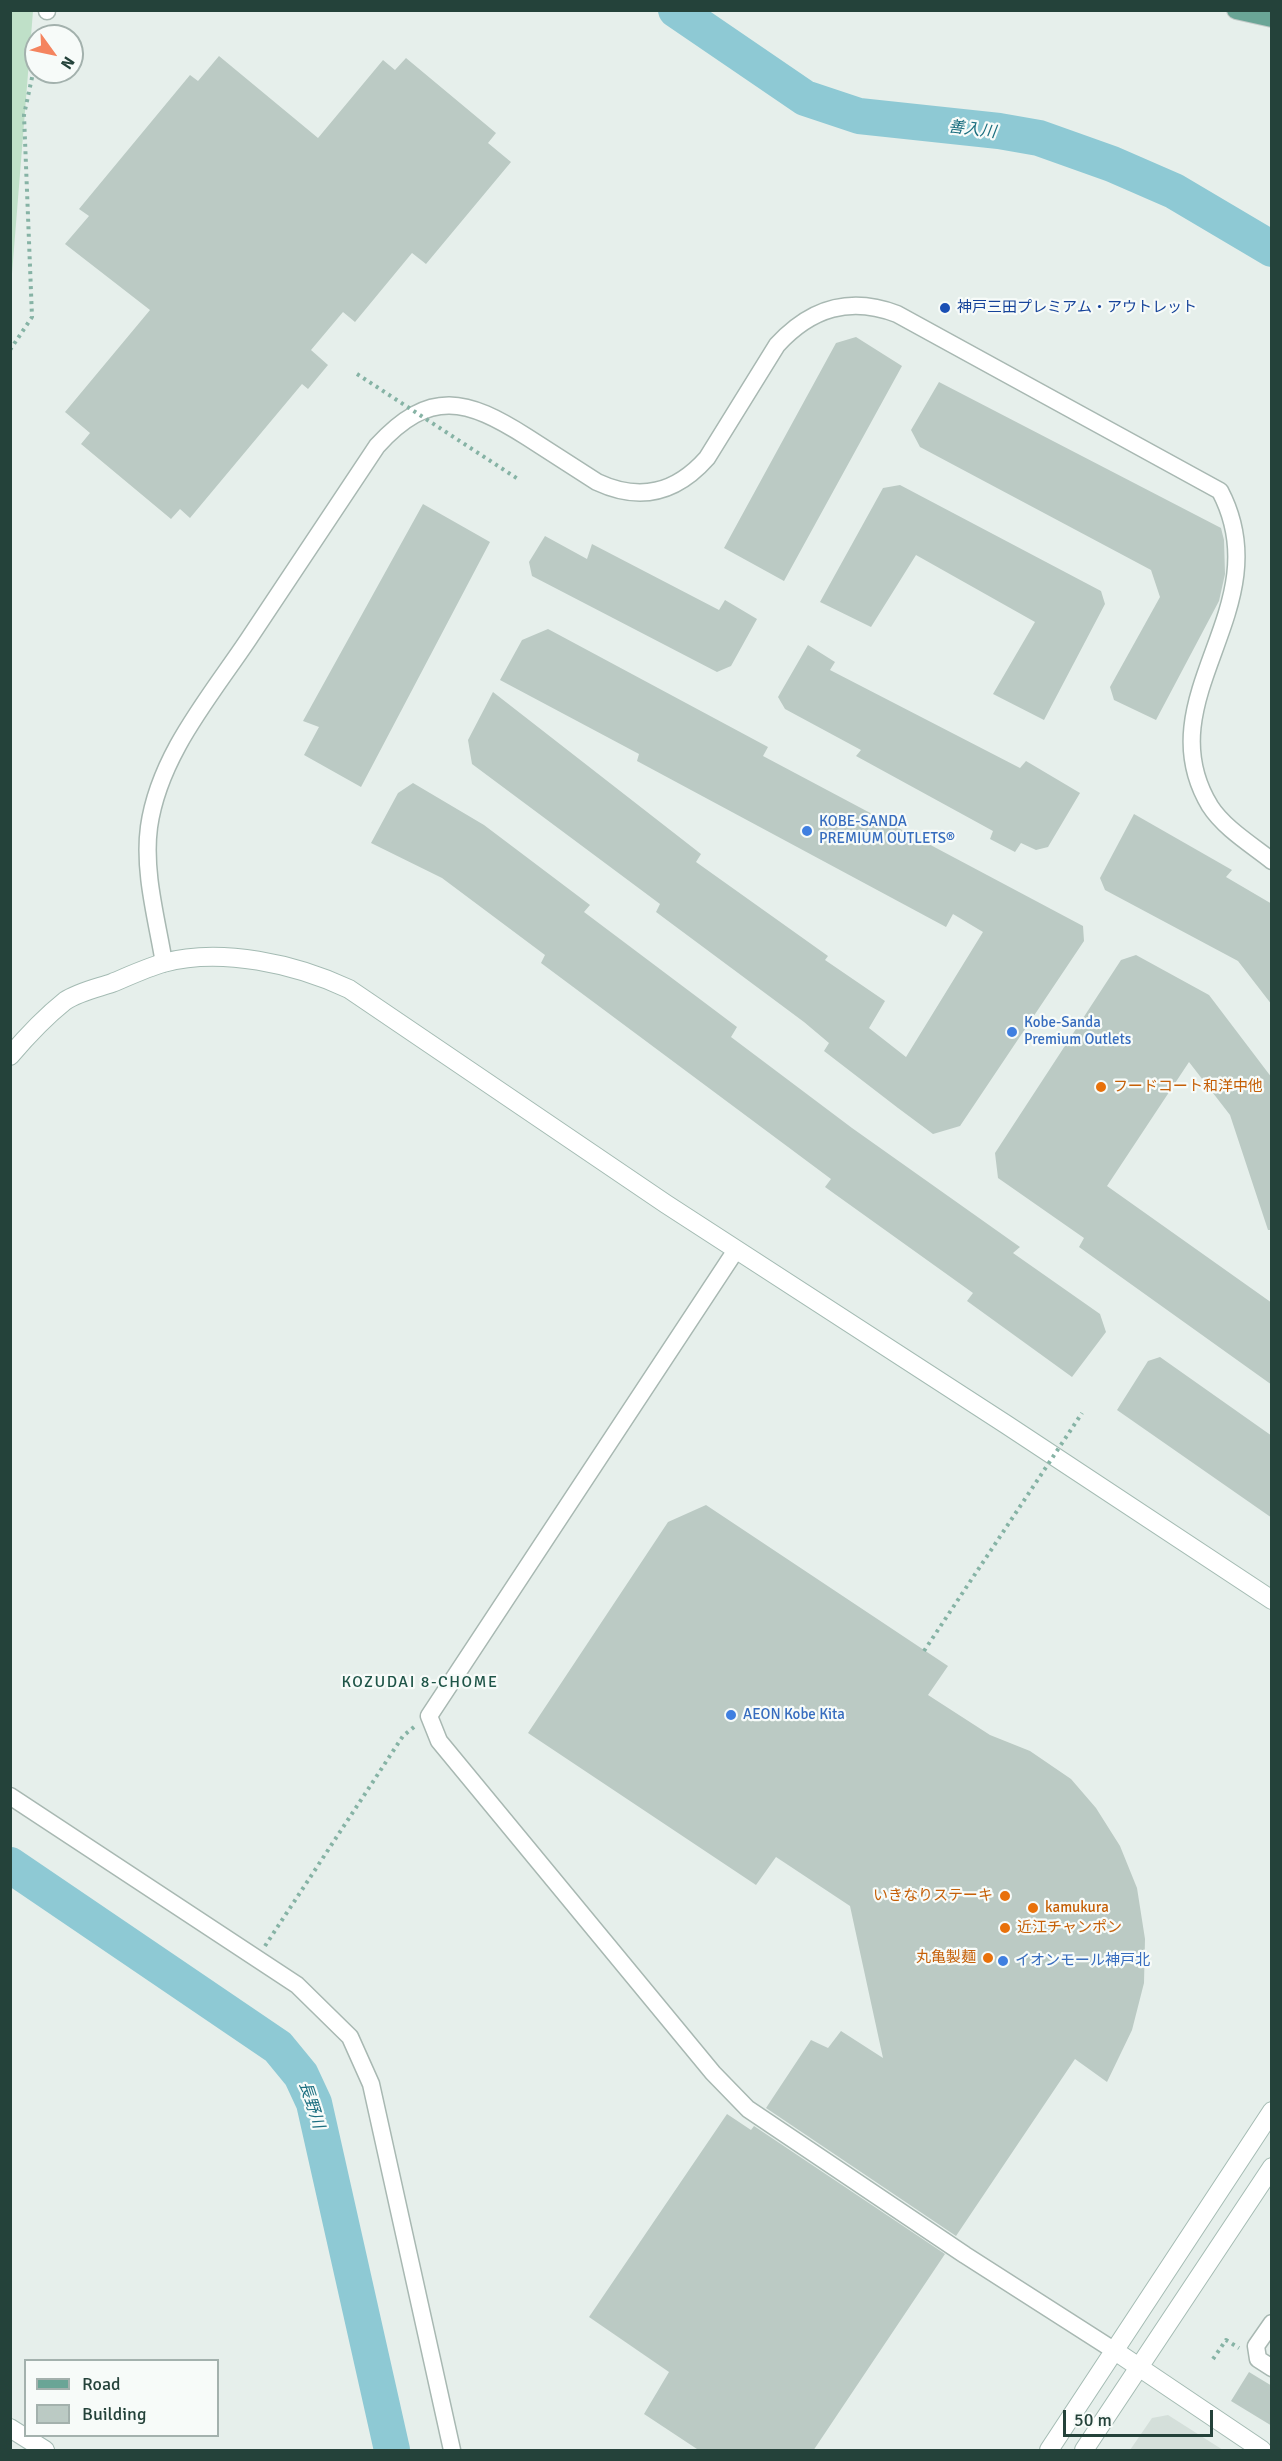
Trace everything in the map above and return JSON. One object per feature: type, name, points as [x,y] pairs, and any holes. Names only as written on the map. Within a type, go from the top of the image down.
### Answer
[{"type":"main road","points":[[1236,10],[1272,18]]},
{"type":"street","points":[[164,963],[148,856],[148,830],[164,772],[191,725],[377,446],[393,428],[423,411],[437,406],[456,405],[472,408],[504,422],[597,482],[612,489],[642,493],[656,492],[676,484],[693,473],[707,458],[777,345],[787,334],[806,319],[822,311],[840,307],[880,308],[907,320],[1220,490],[1243,513]]},
{"type":"street","points":[[1217,696],[1198,739],[1197,760],[1201,784],[1210,806],[1217,814],[1272,861]]},
{"type":"street","points":[[10,1056],[28,1034],[67,1000],[164,963],[216,958],[243,959],[298,969],[349,989],[736,1250],[1272,1600]]},
{"type":"street","points":[[736,1250],[429,1716],[439,1741],[713,2073],[748,2109],[965,2256],[1115,2351],[1262,2451]]},
{"type":"street","points":[[10,1796],[297,1984],[350,2037],[371,2084],[452,2451]]},
{"type":"street","points":[[1049,2451],[1272,2111]]},
{"type":"street","points":[[1084,2451],[1272,2167]]},
{"type":"street","points":[[1264,2364],[1256,2346],[1272,2323]]},
{"type":"street","points":[[10,2428],[45,2451]]},
{"type":"path","points":[[10,350],[32,317],[24,115],[31,84]]},
{"type":"path","points":[[357,374],[518,479]]},
{"type":"path","points":[[924,1650],[1082,1413]]},
{"type":"path","points":[[257,1959],[403,1736],[429,1716]]},
{"type":"path","points":[[1213,2359],[1226,2340],[1264,2364]]},
{"type":"shaded area","points":[[1168,2415],[1223,2450],[1130,2450],[1152,2418]]},
{"type":"green space","points":[[10,11],[33,11],[32,24],[24,24],[24,84],[27,84],[11,286]]},
{"type":"building","points":[[219,56],[318,138],[383,60],[395,70],[406,58],[496,133],[488,143],[511,162],[426,264],[412,253],[355,322],[343,312],[311,350],[328,365],[308,389],[302,384],[190,518],[180,509],[171,519],[81,444],[90,433],[65,412],[150,310],[65,244],[89,216],[79,209],[190,75],[198,81]]},
{"type":"building","points":[[856,337],[902,366],[784,581],[724,548],[836,343]]},
{"type":"building","points":[[939,382],[1221,528],[1224,540],[1225,574],[1219,601],[1156,720],[1114,700],[1110,687],[1160,597],[1151,570],[920,447],[911,430]]},
{"type":"building","points":[[900,485],[1101,591],[1105,604],[1044,720],[993,694],[1035,622],[916,555],[871,627],[820,602],[883,488]]},
{"type":"building","points":[[423,504],[490,542],[361,787],[304,755],[319,727],[303,721]]},
{"type":"building","points":[[545,536],[587,559],[592,544],[719,610],[725,600],[757,619],[731,666],[717,672],[532,576],[529,562]]},
{"type":"building","points":[[548,629],[768,747],[763,756],[1083,926],[1084,941],[960,1126],[933,1134],[824,1051],[829,1043],[804,1022],[656,912],[660,904],[472,764],[468,740],[493,692],[701,854],[696,862],[828,956],[825,960],[885,1001],[869,1028],[906,1057],[983,932],[953,914],[946,927],[637,761],[639,754],[500,680],[522,640]]},
{"type":"building","points":[[808,645],[835,662],[830,670],[1020,768],[1026,761],[1080,793],[1048,847],[1036,850],[1021,843],[1015,852],[990,839],[993,831],[856,756],[861,750],[785,709],[778,697]]},
{"type":"building","points":[[413,783],[484,825],[590,905],[584,912],[737,1027],[731,1037],[852,1128],[1020,1247],[1013,1253],[1100,1314],[1106,1332],[1072,1377],[967,1301],[973,1293],[825,1187],[831,1179],[541,963],[545,955],[442,878],[371,843],[398,793]]},
{"type":"building","points":[[1134,814],[1232,870],[1226,877],[1272,904],[1272,1005],[1238,961],[1105,890],[1100,878]]},
{"type":"building","points":[[1136,955],[1209,995],[1272,1078],[1272,1230],[1268,1230],[1230,1115],[1189,1062],[1107,1186],[1272,1303],[1272,1385],[1079,1247],[1084,1238],[998,1178],[995,1153],[1121,960]]},
{"type":"building","points":[[1160,1357],[1272,1436],[1272,1518],[1117,1410],[1148,1361]]},
{"type":"building","name":"イオンモール神戸北","points":[[706,1505],[948,1666],[928,1695],[990,1735],[1030,1751],[1071,1779],[1096,1808],[1120,1846],[1137,1888],[1145,1939],[1144,1983],[1132,2030],[1107,2082],[1075,2059],[956,2236],[766,2108],[811,2040],[828,2048],[841,2031],[883,2058],[850,1906],[776,1857],[756,1885],[528,1733],[668,1522]]},
{"type":"building","points":[[727,2114],[751,2130],[754,2126],[945,2254],[813,2451],[700,2451],[644,2414],[669,2372],[589,2317]]},
{"type":"building","points":[[1249,2372],[1272,2386],[1272,2426],[1231,2401]]},
{"type":"waterway","name":"善入川","points":[[676,10],[805,98],[859,116],[999,131],[1039,138],[1112,164],[1174,191],[1272,249]]},
{"type":"waterway","name":"長野川","points":[[10,1865],[278,2047],[301,2075],[314,2103],[392,2450]]},
{"type":"place","name":"神戸三田プレミアム・アウトレット","points":[[945,308]]},
{"type":"place","name":"KOBE-SANDA PREMIUM OUTLETS®","points":[[807,831]]},
{"type":"place","name":"Kobe-Sanda Premium Outlets","points":[[1012,1032]]},
{"type":"place","name":"フードコート和洋中他","points":[[1101,1087]]},
{"type":"place","name":"AEON Kobe Kita","points":[[731,1715]]},
{"type":"place","name":"いきなりステーキ","points":[[1005,1896]]},
{"type":"place","name":"kamukura","points":[[1033,1908]]},
{"type":"place","name":"近江チャンポン","points":[[1005,1928]]},
{"type":"place","name":"丸亀製麺","points":[[988,1958]]},
{"type":"place","name":"イオンモール神戸北","points":[[1003,1961]]},
{"type":"district","name":"KOZUDAI 8-CHOME","points":[[420,1683]]}]
